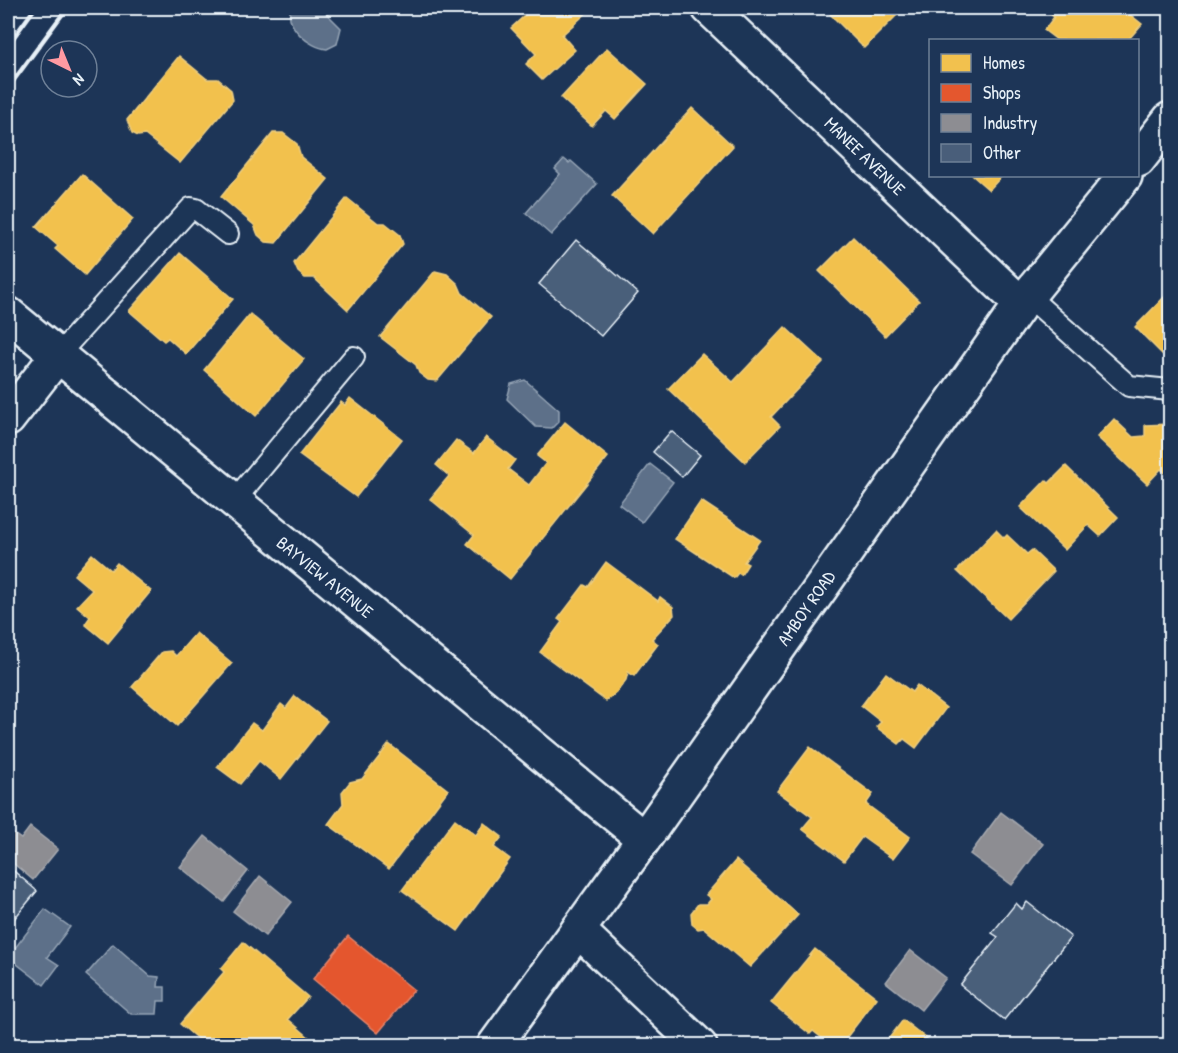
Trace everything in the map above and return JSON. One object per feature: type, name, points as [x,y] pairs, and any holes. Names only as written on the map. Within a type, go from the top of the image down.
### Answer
[{"type":"street","name":"MANEE AVENUE","points":[[709,8],[1025,300]]},
{"type":"street","points":[[1139,158],[1170,119]]},
{"type":"street","name":"AMBOY ROAD","points":[[494,1046],[644,839],[1025,300],[1124,177]]},
{"type":"street","name":"BAYVIEW AVENUE","points":[[8,314],[644,839]]},
{"type":"street","points":[[8,419],[57,356]]},
{"type":"street","points":[[578,930],[700,1046]]},
{"type":"lane","points":[[57,356],[191,208],[196,208],[228,234]]},
{"type":"lane","points":[[1025,300],[1129,387],[1170,390]]},
{"type":"lane","points":[[234,501],[354,357]]},
{"type":"water","points":[[291,8],[321,8],[341,28],[337,44],[327,49],[313,45],[306,40],[291,22]]},
{"type":"water","points":[[564,159],[569,163],[571,161],[597,184],[551,235],[526,213],[560,174],[555,169]]},
{"type":"water","points":[[525,380],[559,410],[559,421],[552,428],[536,427],[507,399],[511,384]]},
{"type":"water","points":[[650,464],[673,482],[642,522],[619,504]]},
{"type":"water","points":[[45,909],[70,927],[47,957],[59,965],[44,985],[8,957]]},
{"type":"water","points":[[113,944],[150,976],[159,977],[158,987],[165,987],[165,1001],[158,1001],[157,1014],[131,1014],[86,975]]},
{"type":"building: Homes","points":[[533,8],[592,8],[562,35],[575,50],[542,80],[526,64],[536,54],[511,28]]},
{"type":"building: Homes","points":[[836,8],[904,8],[864,48],[830,14]]},
{"type":"building: Homes","points":[[1043,8],[1122,8],[1142,24],[1129,39],[1056,39],[1044,30],[1054,17]]},
{"type":"building: Homes","points":[[607,48],[647,84],[615,119],[606,111],[592,126],[561,98]]},
{"type":"building: Homes","points":[[179,56],[207,79],[218,79],[231,90],[233,100],[180,163],[145,135],[138,136],[132,133],[127,120]]},
{"type":"building: Homes","points":[[692,108],[733,146],[653,234],[612,196]]},
{"type":"building: Homes","points":[[273,133],[283,133],[297,144],[301,157],[328,179],[276,243],[266,242],[258,235],[254,225],[221,197]]},
{"type":"building: Homes","points":[[82,174],[133,219],[85,275],[55,249],[58,246],[36,227]]},
{"type":"building: Homes","points":[[974,177],[1001,177],[989,190]]},
{"type":"building: Homes","points":[[347,198],[378,223],[385,223],[400,235],[403,244],[348,310],[314,278],[305,278],[298,272],[294,263]]},
{"type":"building: Homes","points":[[853,237],[919,301],[885,336],[819,271]]},
{"type":"building: Homes","points":[[180,253],[233,299],[186,354],[168,338],[164,341],[129,311]]},
{"type":"building: Homes","points":[[435,271],[447,274],[458,284],[462,293],[491,317],[437,381],[428,380],[419,373],[416,365],[380,337]]},
{"type":"building: Homes","points":[[1170,291],[1170,356],[1167,359],[1135,327]]},
{"type":"building: Homes","points":[[250,314],[304,359],[256,416],[204,370]]},
{"type":"building: Homes","points":[[785,327],[823,362],[771,417],[780,426],[745,462],[668,389],[702,354],[733,382]]},
{"type":"building: Homes","points":[[350,398],[402,439],[356,497],[299,455],[341,402],[345,405]]},
{"type":"building: Homes","points":[[1114,419],[1133,437],[1145,436],[1145,425],[1170,424],[1170,478],[1161,469],[1147,484],[1097,437]]},
{"type":"building: Homes","points":[[565,422],[608,457],[510,579],[467,544],[474,535],[430,499],[449,476],[436,465],[456,440],[474,453],[486,437],[515,460],[508,469],[529,485],[546,463],[537,456]]},
{"type":"building: Homes","points":[[1066,466],[1118,517],[1100,536],[1088,525],[1065,550],[1020,507],[1046,480],[1049,483]]},
{"type":"building: Homes","points":[[701,501],[760,540],[744,562],[748,564],[741,575],[738,573],[734,578],[675,539]]},
{"type":"building: Homes","points":[[996,530],[1004,538],[1007,535],[1027,554],[1032,550],[1054,571],[1008,619],[957,571]]},
{"type":"building: Homes","points":[[92,554],[111,570],[117,563],[151,591],[108,643],[85,624],[90,617],[77,606],[92,590],[74,575]]},
{"type":"building: Homes","points":[[606,562],[658,601],[660,597],[673,607],[674,615],[652,639],[658,644],[634,676],[628,672],[626,680],[617,692],[606,701],[540,652],[562,622],[558,619],[584,585],[588,587]]},
{"type":"building: Homes","points":[[196,633],[232,663],[177,726],[132,687],[162,652],[171,651],[176,656]]},
{"type":"building: Homes","points":[[886,673],[912,692],[917,685],[946,708],[916,748],[904,739],[899,744],[876,727],[881,722],[861,706]]},
{"type":"building: Homes","points":[[295,696],[327,721],[281,779],[259,761],[240,784],[217,767],[252,723],[262,730],[281,704],[286,708]]},
{"type":"building: Homes","points":[[389,744],[448,790],[389,869],[328,824],[343,804],[342,792],[350,782],[362,779]]},
{"type":"building: Homes","points":[[810,747],[873,794],[866,804],[910,837],[893,859],[862,837],[844,861],[802,829],[812,817],[777,791]]},
{"type":"building: Homes","points":[[455,819],[476,835],[484,823],[502,837],[494,847],[510,859],[458,931],[402,890]]},
{"type":"building: Homes","points":[[736,860],[798,915],[750,967],[704,928],[698,929],[692,924],[691,913],[698,904],[707,904],[711,899],[706,895]]},
{"type":"building: Homes","points":[[243,942],[308,997],[288,1019],[319,1046],[206,1046],[180,1024],[224,972],[221,969]]},
{"type":"building: Homes","points":[[815,949],[877,998],[840,1046],[832,1046],[813,1031],[810,1034],[771,1003]]},
{"type":"building: Homes","points":[[903,1020],[932,1043],[930,1046],[883,1046]]},
{"type":"building: Shops","points":[[348,936],[414,990],[378,1033],[313,979]]},
{"type":"building: Industry","points":[[1001,812],[1043,844],[1012,885],[970,854]]},
{"type":"building: Industry","points":[[30,827],[58,849],[33,880],[8,859],[8,836],[11,832],[21,839]]},
{"type":"building: Industry","points":[[205,836],[248,871],[224,902],[180,867]]},
{"type":"building: Industry","points":[[260,876],[292,902],[265,936],[233,911]]},
{"type":"building: Industry","points":[[910,950],[946,978],[921,1010],[886,982]]},
{"type":"building: Other","points":[[576,240],[638,293],[601,336],[539,284]]},
{"type":"building: Other","points":[[671,431],[700,455],[682,477],[653,452]]},
{"type":"building: Other","points":[[8,866],[37,891],[14,919],[8,913]]},
{"type":"building: Other","points":[[1027,902],[1071,937],[1004,1020],[960,985],[998,937],[992,933],[1016,903],[1022,909]]},
{"type":"railway","points":[[8,45],[35,8]]},
{"type":"railway","points":[[8,88],[67,8]]}]
